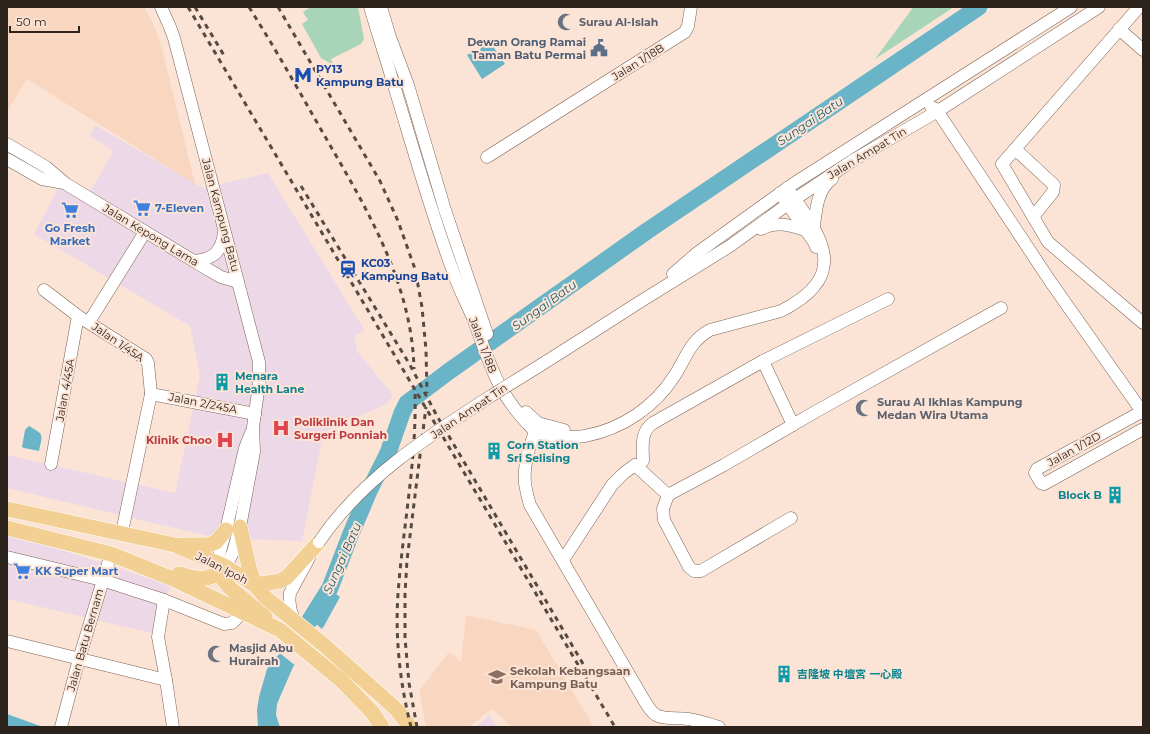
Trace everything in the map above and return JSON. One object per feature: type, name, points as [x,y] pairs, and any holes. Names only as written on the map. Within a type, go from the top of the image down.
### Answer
[{"type":"main road","name":"Jalan Ipoh","points":[[7,509],[122,532],[175,545],[255,585],[265,597],[276,606]]},
{"type":"main road","points":[[7,528],[111,554],[196,579],[209,578],[221,568],[230,588],[287,629],[365,704],[382,727]]},
{"type":"main road","points":[[175,545],[208,545],[216,542],[233,529],[255,585],[280,581],[287,577],[319,542]]},
{"type":"main road","points":[[111,554],[173,579],[242,612],[287,629],[325,646],[397,710],[411,727]]},
{"type":"main road","points":[[276,606],[275,612],[287,629]]},
{"type":"street","name":"Jalan Kampung Batu","points":[[161,7],[174,38],[259,362],[259,385],[253,426],[254,452],[233,529],[233,552],[221,568]]},
{"type":"street","name":"Jalan 1/18B","points":[[370,7],[418,168],[476,314],[495,371],[516,402],[537,427],[585,431],[594,429],[623,417],[648,400],[658,390],[671,371],[685,344],[698,330],[708,325],[779,306],[810,284],[815,277],[818,257],[814,242],[809,228],[783,191]]},
{"type":"street","name":"Jalan 1/18B","points":[[381,7],[390,37],[408,85],[458,268]]},
{"type":"street","name":"Jalan 1/18B","points":[[487,157],[685,32],[688,26],[691,7]]},
{"type":"street","name":"Jalan Ampat Tin","points":[[638,303],[697,253],[783,191],[1071,7]]},
{"type":"street","name":"Jalan Ampat Tin","points":[[276,606],[286,585],[338,516],[366,486],[405,455],[462,415],[730,246],[791,202],[866,153],[938,111],[1099,7]]},
{"type":"street","points":[[1138,7],[1002,164],[1048,242],[1142,318]]},
{"type":"street","points":[[1119,29],[1143,50]]},
{"type":"street","points":[[938,111],[938,103],[974,68]]},
{"type":"street","points":[[885,125],[927,108],[934,108],[938,111],[1050,281],[1143,412]]},
{"type":"street","name":"Jalan Kepong Lama","points":[[7,144],[46,167],[66,184],[145,232],[221,277],[238,282]]},
{"type":"street","points":[[1015,149],[1054,185],[1053,192],[1033,217]]},
{"type":"street","points":[[730,246],[766,226],[775,224],[789,224],[809,228],[822,190],[826,184],[866,153]]},
{"type":"street","name":"Jalan Kepong Lama","points":[[7,159],[42,179],[66,184]]},
{"type":"street","points":[[194,261],[203,260],[217,253],[221,247],[224,229]]},
{"type":"street","points":[[84,319],[145,232]]},
{"type":"street","name":"Jalan 1/45A","points":[[44,290],[84,319],[146,359],[150,369],[151,394],[122,532]]},
{"type":"street","points":[[643,461],[643,436],[647,428],[763,361],[888,299]]},
{"type":"street","points":[[791,518],[701,571],[694,572],[689,567],[664,520],[663,509],[668,495],[724,465],[1001,308]]},
{"type":"street","name":"Jalan 4/45A","points":[[51,464],[84,319]]},
{"type":"street","points":[[763,361],[793,425]]},
{"type":"street","name":"Jalan 2/245A","points":[[151,394],[255,414]]},
{"type":"street","name":"Jalan 1/12D","points":[[1143,412],[1037,469],[1035,473],[1041,483],[1044,484],[1143,429]]},
{"type":"street","points":[[537,427],[526,463],[525,483],[530,505],[638,689],[655,715],[688,719],[719,727]]},
{"type":"street","points":[[563,560],[612,485],[635,465],[668,495]]},
{"type":"street","name":"Jalan Ampat Tin","points":[[287,629],[290,610],[290,594],[319,542]]},
{"type":"street","name":"Jalan Batu Bernam","points":[[62,722],[102,580],[111,554]]},
{"type":"street","points":[[7,557],[102,580],[164,600],[224,624],[232,623],[242,612]]},
{"type":"street","points":[[164,600],[158,637],[173,727]]},
{"type":"street","points":[[7,641],[166,680]]},
{"type":"shaded area","points":[[7,7],[144,7],[153,23],[162,48],[195,184],[27,79],[7,111]]},
{"type":"shaded area","points":[[95,125],[203,188],[268,173],[365,331],[354,336],[357,351],[393,395],[387,404],[328,430],[321,444],[302,541],[216,538],[7,488],[7,455],[175,493],[200,376],[190,326],[34,234],[59,187],[84,201],[114,151],[90,136]]},
{"type":"shaded area","points":[[7,535],[53,547],[170,585],[156,634],[7,599]]},
{"type":"shaded area","name":"Sekolah Kebangsaan Kampung Batu","points":[[466,615],[536,630],[594,727],[512,727],[492,709],[469,727],[429,727],[426,725],[419,691],[449,652],[461,662]]},
{"type":"shaded area","points":[[489,715],[497,727],[476,727]]},
{"type":"green space","points":[[311,7],[358,7],[364,39],[361,44],[331,59],[333,65],[321,58],[302,24],[308,20],[303,12]]},
{"type":"green space","points":[[910,7],[954,7],[875,59],[912,9]]},
{"type":"water","points":[[486,42],[492,45],[505,64],[482,79],[467,55],[474,51],[480,50]]},
{"type":"water","points":[[29,426],[41,435],[42,438],[39,451],[22,447],[25,430]]},
{"type":"water","points":[[332,591],[340,597],[324,626],[293,667],[277,704],[276,715],[280,727],[258,727],[257,710],[259,697],[267,669],[322,601]]},
{"type":"water","points":[[7,714],[43,727],[7,727]]},
{"type":"pier","points":[[307,616],[323,630],[296,666],[277,651]]},
{"type":"waterway","name":"Sungai Batu","points":[[310,620],[330,588],[369,491],[388,453],[407,403],[448,372],[647,231],[979,7]]},
{"type":"railway","points":[[188,7],[615,727]]},
{"type":"railway","points":[[195,7],[225,57]]},
{"type":"railway","points":[[249,7],[355,188],[384,246],[405,306],[411,337],[414,369]]},
{"type":"railway","points":[[278,7],[380,181],[398,221],[415,269],[422,307],[426,350],[427,393]]},
{"type":"railway","points":[[301,186],[410,365],[437,416],[589,674]]},
{"type":"railway","points":[[411,727],[401,678],[397,611],[400,569],[412,467],[415,391]]},
{"type":"railway","points":[[417,727],[409,683],[405,638],[405,594],[407,560],[426,407]]},
{"type":"place","name":"Surau Al-Islah","points":[[566,22]]},
{"type":"place","name":"Dewan Orang Ramai Taman Batu Permai","points":[[599,48]]},
{"type":"place","name":"PY13 Kampung Batu","points":[[303,75]]},
{"type":"place","name":"7-Eleven","points":[[142,208]]},
{"type":"place","name":"Go Fresh Market","points":[[70,210]]},
{"type":"place","name":"KC03 Kampung Batu","points":[[348,269]]},
{"type":"place","name":"Menara Health Lane","points":[[222,382]]},
{"type":"place","name":"Surau Al Ikhlas Kampung Medan Wira Utama","points":[[864,408]]},
{"type":"place","name":"Poliklinik Dan Surgeri Ponniah","points":[[281,428]]},
{"type":"place","name":"Klinik Choo","points":[[225,440]]},
{"type":"place","name":"Corn Station Sri Selising","points":[[494,451]]},
{"type":"place","name":"Block B","points":[[1115,495]]},
{"type":"place","name":"KK Super Mart","points":[[22,571]]},
{"type":"place","name":"Masjid Abu Hurairah","points":[[216,654]]},
{"type":"place","name":"吉隆坡 中壇宮 一心殿","points":[[784,674]]},
{"type":"place","name":"Sekolah Kebangsaan Kampung Batu","points":[[497,677]]}]
